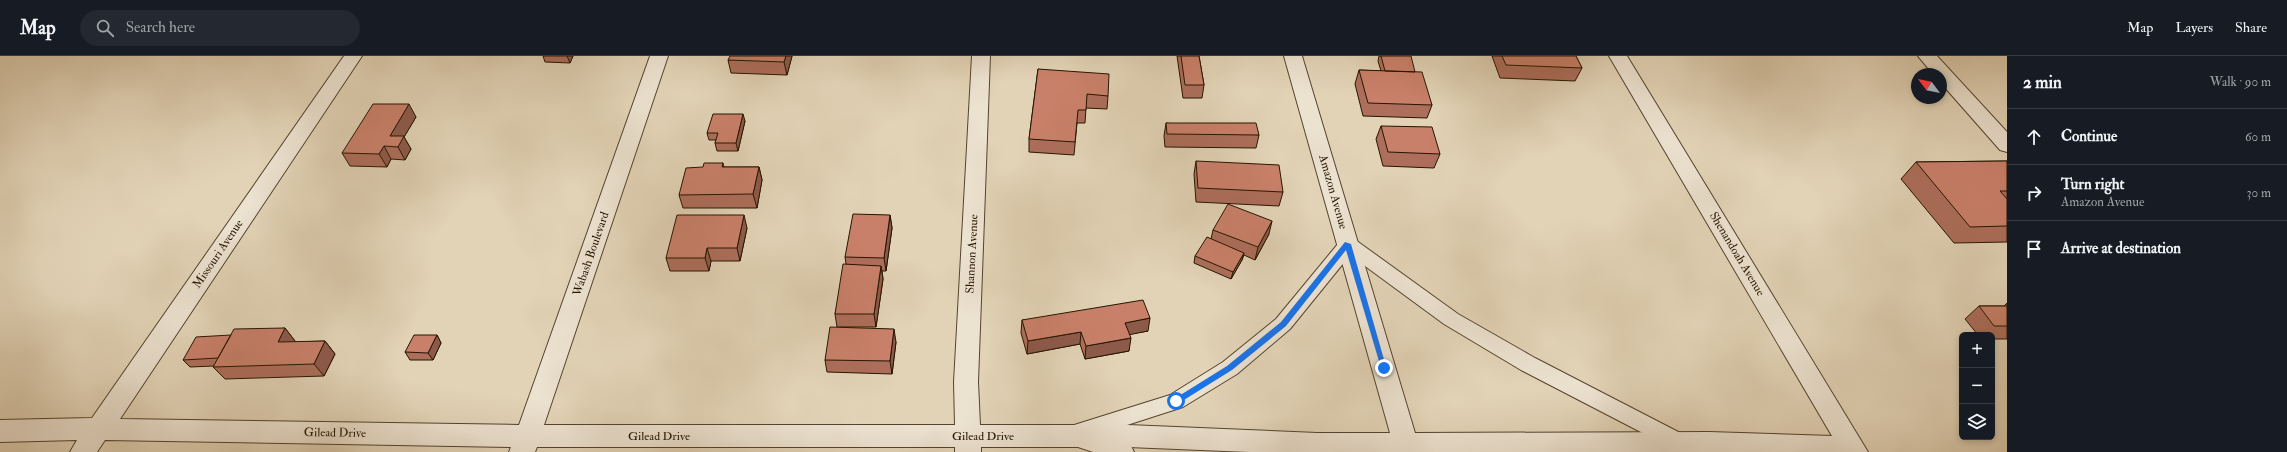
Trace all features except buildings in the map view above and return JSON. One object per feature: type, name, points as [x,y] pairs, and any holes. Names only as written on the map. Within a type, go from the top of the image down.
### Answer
[{"type":"street","name":"Missouri Avenue","points":[[83,452],[353,56]]},
{"type":"street","name":"Wabash Boulevard","points":[[525,444],[659,56]]},
{"type":"street","name":"Shannon Avenue","points":[[968,444],[966,382],[982,56]]},
{"type":"street","name":"Amazon Avenue","points":[[1293,56],[1407,448]]},
{"type":"street","name":"Shenandoah Avenue","points":[[1618,56],[1854,450]]},
{"type":"street","points":[[1928,56],[2007,145]]},
{"type":"street","name":"Gilead Drive","points":[[0,431],[99,429],[525,444],[968,444],[1066,436],[1128,436],[1407,448]]},
{"type":"street","points":[[1407,448],[1468,444],[1854,450]]},
{"type":"lane","points":[[1066,436],[1176,401],[1230,368],[1283,324],[1348,244],[1451,320],[1676,448]]},
{"type":"lane","points":[[1066,436],[1124,452]]},
{"type":"route","points":[[1176,401],[1230,368],[1283,324],[1348,244],[1384,368]]}]
